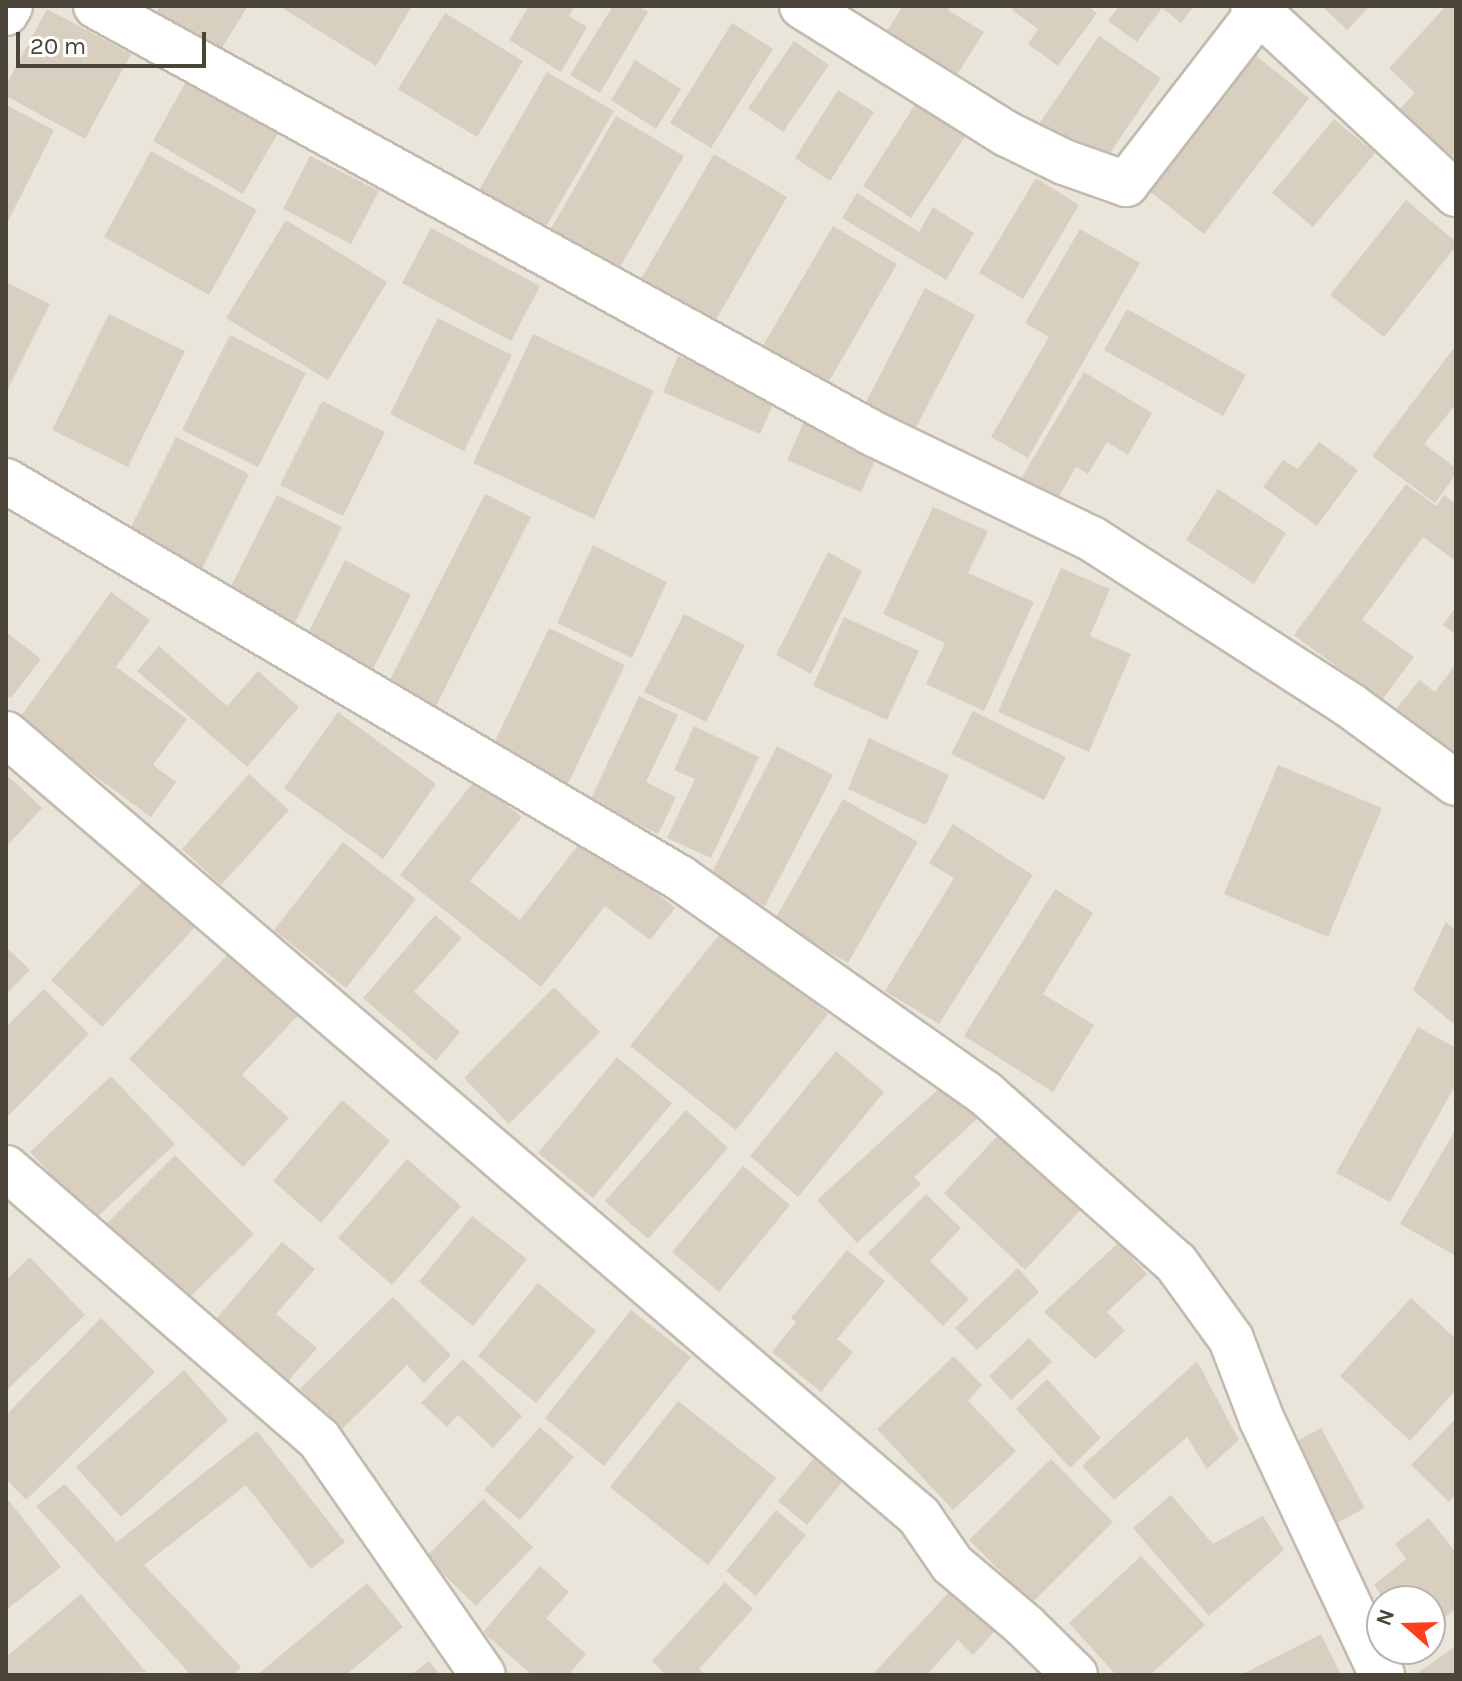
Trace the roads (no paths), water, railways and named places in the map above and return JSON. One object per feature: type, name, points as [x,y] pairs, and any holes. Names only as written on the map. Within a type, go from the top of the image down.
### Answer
[{"type":"street","points":[[6,13],[10,6]]},
{"type":"street","points":[[96,6],[874,434],[1092,539],[1351,706],[1456,783]]},
{"type":"street","points":[[802,6],[1007,134],[1064,162],[1126,184],[1256,9],[1456,194]]},
{"type":"street","points":[[6,481],[680,878],[985,1093],[1176,1263],[1231,1339],[1262,1420],[1382,1675]]},
{"type":"street","points":[[6,734],[919,1516],[952,1564],[1025,1626],[1075,1675]]},
{"type":"street","points":[[6,1168],[319,1439],[483,1675]]}]
